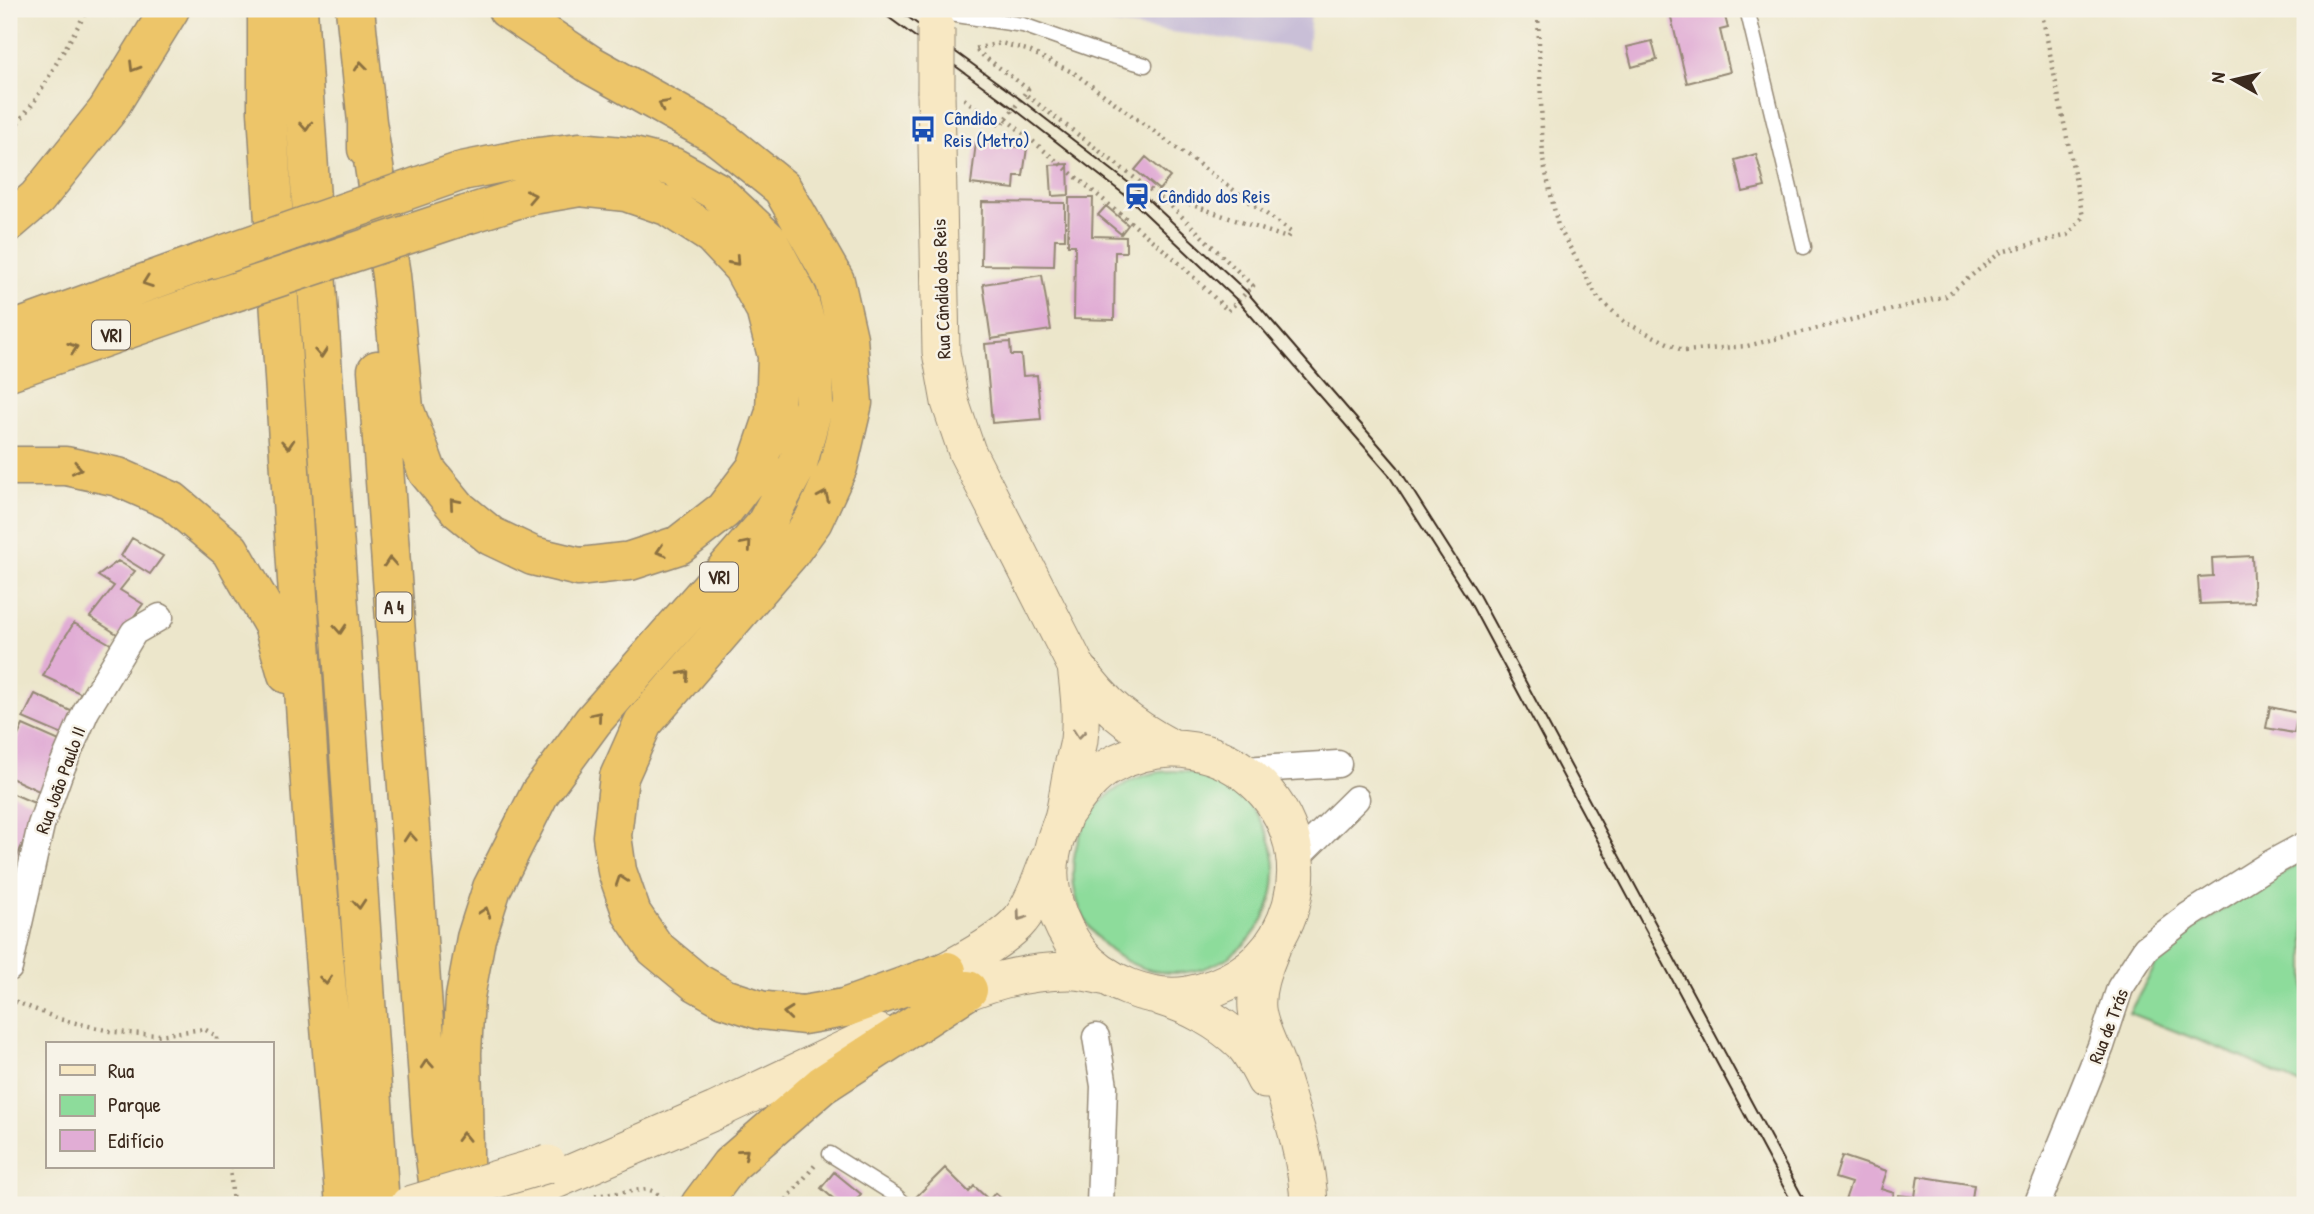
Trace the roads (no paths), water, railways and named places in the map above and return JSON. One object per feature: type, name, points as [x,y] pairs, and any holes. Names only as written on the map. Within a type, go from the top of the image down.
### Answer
[{"type":"highway","points":[[9,222],[37,198],[107,111],[170,9]]},
{"type":"highway","points":[[267,9],[267,112],[313,814],[345,1205]]},
{"type":"highway","points":[[298,9],[380,1205]]},
{"type":"highway","name":"A 4","points":[[355,9],[367,122],[372,303],[432,1134],[441,1205]]},
{"type":"highway","points":[[507,9],[591,65],[716,135],[782,188],[835,281],[848,338],[853,403],[838,467],[813,520],[789,554],[643,723],[619,777],[612,836],[617,871],[632,914],[655,948],[696,982],[724,998],[760,1010],[803,1014],[844,1008],[958,980]]},
{"type":"highway","name":"VRI","points":[[9,371],[214,299],[466,215],[527,196],[580,187],[626,192],[667,206],[712,235],[742,267],[765,309],[777,356],[775,412],[756,468],[724,510],[679,545],[630,561],[579,567],[533,556],[491,536],[459,510],[427,471],[404,408],[391,275],[367,122]]},
{"type":"highway","name":"VRI","points":[[462,171],[514,142],[577,131],[640,132],[679,141],[729,165],[804,227]]},
{"type":"highway","name":"VRI","points":[[9,331],[462,171],[522,159],[579,152],[633,157],[673,167],[716,191],[768,240],[797,296],[812,345],[814,404],[798,464],[765,525],[593,721],[540,793],[492,887],[476,938],[465,997],[462,1053],[465,1205]]},
{"type":"highway","points":[[9,466],[66,466],[118,477],[172,501],[230,550],[273,625],[290,683],[313,814]]},
{"type":"highway","points":[[700,1205],[730,1165],[822,1085],[958,980]]},
{"type":"main road","name":"Rua Cândido dos Reis","points":[[937,16],[948,95],[941,352],[950,402],[967,452],[1076,666],[1096,694],[1126,722],[1171,748]]},
{"type":"main road","name":"Rua Cândido dos Reis","points":[[1063,815],[1083,788],[1108,767],[1138,753],[1171,748],[1209,753],[1244,770],[1269,794],[1287,824],[1296,858],[1296,889],[1288,919],[1272,946],[1248,971],[1219,987],[1185,995],[1151,994],[1129,988],[1108,977],[1081,954],[1061,924],[1051,891],[1051,855],[1063,815],[1078,742],[1081,713],[1076,666]]},
{"type":"main road","points":[[479,1205],[711,1090],[958,980],[1021,919],[1051,855]]},
{"type":"main road","points":[[1272,946],[1259,981],[1256,1007],[1303,1156],[1309,1205]]},
{"type":"main road","points":[[958,980],[995,980],[1071,970],[1108,977]]},
{"type":"main road","points":[[1151,994],[1179,1002],[1209,1019],[1243,1044],[1303,1156]]},
{"type":"main road","points":[[409,1205],[542,1176]]},
{"type":"street","name":"Rua João Paulo II","points":[[9,968],[41,825],[86,711],[134,632],[160,617]]},
{"type":"street","points":[[1244,770],[1338,764]]},
{"type":"street","points":[[1296,858],[1356,799]]},
{"type":"street","name":"Rua de Trás","points":[[2037,1205],[2101,1046],[2120,988],[2146,948],[2234,886],[2305,845]]},
{"type":"street","points":[[1096,1037],[1104,1086],[1100,1205]]},
{"type":"lane","points":[[1747,9],[1804,247]]},
{"type":"lane","points":[[937,16],[1023,26],[1145,65]]},
{"type":"lane","points":[[830,1154],[895,1195],[906,1205]]},
{"type":"tram line","points":[[877,9],[1013,108],[1130,199],[1238,301],[1388,474],[1468,599],[1793,1205]]},
{"type":"tram line","points":[[897,9],[1138,190],[1247,292],[1398,467],[1478,593],[1807,1205]]},
{"type":"place","name":"Cândido Reis (Metro)","points":[[923,129]]},
{"type":"place","name":"Cândido dos Reis","points":[[1137,196]]}]
